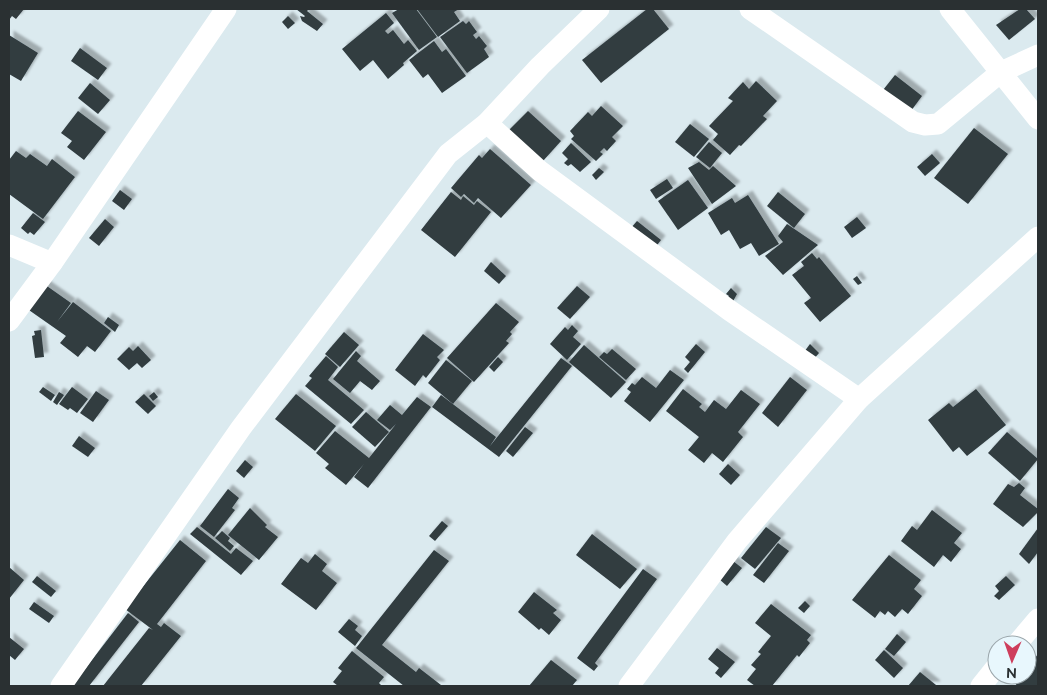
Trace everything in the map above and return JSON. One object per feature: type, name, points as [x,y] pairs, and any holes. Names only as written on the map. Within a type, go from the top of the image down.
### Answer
[{"type":"street","points":[[9,321],[52,263],[226,9]]},
{"type":"street","points":[[61,686],[241,428],[448,154],[487,123],[540,66],[599,9]]},
{"type":"street","points":[[750,9],[913,122],[925,125],[938,124],[1001,72],[1038,55]]},
{"type":"street","points":[[950,9],[1038,118]]},
{"type":"street","points":[[487,123],[540,171],[729,310],[859,399]]},
{"type":"street","points":[[629,686],[736,541],[859,399],[1038,237]]},
{"type":"street","points":[[9,245],[52,263]]},
{"type":"street","points":[[1024,635],[1038,619]]},
{"type":"building","points":[[9,9],[24,9],[16,19],[12,16],[9,20]]},
{"type":"building","points":[[296,9],[309,9],[307,11],[323,24],[317,31],[302,21],[300,16],[305,16]]},
{"type":"building","points":[[399,9],[416,9],[437,37],[419,50],[392,13]]},
{"type":"building","points":[[417,9],[459,9],[454,12],[460,21],[438,37]]},
{"type":"building","points":[[647,9],[653,9],[669,29],[601,83],[582,60]]},
{"type":"building","points":[[1020,9],[1026,9],[1035,19],[1009,40],[996,25]]},
{"type":"building","points":[[386,13],[394,23],[385,31],[388,34],[393,30],[404,44],[408,40],[417,51],[388,79],[373,60],[360,71],[342,49]]},
{"type":"building","points":[[288,16],[295,23],[288,29],[282,22]]},
{"type":"building","points":[[463,21],[466,24],[469,21],[477,32],[473,35],[476,39],[479,36],[487,46],[484,49],[489,57],[467,73],[440,37]]},
{"type":"building","points":[[9,35],[38,53],[21,81],[9,74]]},
{"type":"building","points":[[434,41],[442,52],[446,49],[466,76],[442,93],[428,74],[423,78],[409,60]]},
{"type":"building","points":[[80,48],[107,68],[98,80],[71,61]]},
{"type":"building","points":[[895,75],[922,96],[911,111],[883,90]]},
{"type":"building","points":[[756,81],[777,101],[763,116],[767,119],[730,155],[713,140],[718,134],[709,126],[733,101],[728,98],[743,82],[749,89]]},
{"type":"building","points":[[90,83],[110,100],[98,114],[78,98]]},
{"type":"building","points":[[601,106],[623,126],[612,137],[616,141],[607,151],[604,148],[600,152],[603,154],[596,161],[571,139],[574,136],[570,131],[588,112],[592,116]]},
{"type":"building","points":[[78,111],[106,132],[84,160],[67,147],[72,141],[61,133]]},
{"type":"building","points":[[528,111],[561,141],[543,161],[505,134]]},
{"type":"building","points":[[690,124],[709,139],[694,157],[675,142]]},
{"type":"building","points":[[974,128],[1008,154],[968,204],[934,178]]},
{"type":"building","points":[[709,142],[722,153],[710,168],[696,157]]},
{"type":"building","points":[[571,143],[591,162],[580,172],[571,164],[568,166],[564,163],[568,159],[562,153]]},
{"type":"building","points":[[490,149],[531,185],[501,218],[478,198],[474,203],[464,194],[461,197],[451,188],[479,155],[482,158]]},
{"type":"building","points":[[16,151],[26,158],[30,154],[47,166],[52,159],[75,177],[43,219],[9,194],[9,160]]},
{"type":"building","points":[[932,154],[940,163],[925,176],[917,167]]},
{"type":"building","points":[[699,162],[709,170],[713,166],[736,186],[712,204],[688,168]]},
{"type":"building","points":[[599,168],[604,172],[596,180],[592,175]]},
{"type":"building","points":[[667,179],[673,188],[656,199],[650,190]]},
{"type":"building","points":[[688,180],[708,208],[678,230],[658,201]]},
{"type":"building","points":[[120,190],[132,199],[124,210],[112,201]]},
{"type":"building","points":[[451,192],[461,200],[463,196],[474,205],[477,201],[491,212],[455,257],[421,230]]},
{"type":"building","points":[[778,192],[805,214],[794,228],[767,206]]},
{"type":"building","points":[[748,195],[779,244],[759,256],[751,243],[740,249],[729,230],[721,235],[708,213],[732,198],[735,203]]},
{"type":"building","points":[[33,213],[45,222],[34,235],[30,232],[28,234],[21,228]]},
{"type":"building","points":[[857,217],[866,228],[852,238],[844,227]]},
{"type":"building","points":[[105,219],[114,227],[99,246],[89,238]]},
{"type":"building","points":[[637,221],[661,240],[654,249],[630,229]]},
{"type":"building","points":[[787,224],[818,245],[783,275],[765,256],[783,242],[778,236]]},
{"type":"building","points":[[812,253],[817,259],[819,257],[851,296],[820,322],[804,303],[811,298],[792,275],[804,266],[801,262]]},
{"type":"building","points":[[491,262],[506,276],[499,284],[484,271]]},
{"type":"building","points":[[857,276],[862,283],[858,285],[853,279]]},
{"type":"building","points":[[44,284],[71,303],[57,322],[73,302],[111,331],[95,352],[87,346],[78,357],[60,343],[66,336],[26,308]]},
{"type":"building","points":[[577,286],[590,297],[570,319],[557,308]]},
{"type":"building","points":[[731,288],[737,294],[731,305],[725,300],[729,296],[726,294]]},
{"type":"building","points":[[496,303],[519,322],[510,332],[512,334],[506,341],[509,343],[474,382],[447,358]]},
{"type":"building","points":[[108,317],[119,325],[115,332],[104,323]]},
{"type":"building","points":[[572,325],[578,331],[573,337],[581,344],[567,360],[550,344],[565,327],[568,330]]},
{"type":"building","points":[[41,330],[44,357],[35,358],[32,336],[35,335],[34,331]]},
{"type":"building","points":[[344,332],[359,345],[340,367],[325,354]]},
{"type":"building","points":[[423,334],[444,350],[437,357],[440,360],[426,378],[423,375],[415,386],[395,370]]},
{"type":"building","points":[[696,344],[705,352],[688,373],[684,369],[690,362],[685,357]]},
{"type":"building","points":[[810,344],[819,353],[813,360],[804,352]]},
{"type":"building","points":[[584,345],[626,382],[611,398],[569,362]]},
{"type":"building","points":[[138,346],[151,360],[142,368],[137,363],[129,370],[117,359],[129,347],[133,351]]},
{"type":"building","points":[[612,349],[636,369],[626,380],[599,357],[604,352],[607,354]]},
{"type":"building","points":[[356,351],[361,356],[357,361],[380,381],[372,390],[360,381],[350,393],[333,379]]},
{"type":"building","points":[[326,356],[338,367],[328,380],[364,410],[351,424],[305,386],[312,378],[309,376]]},
{"type":"building","points":[[498,357],[503,362],[494,372],[489,367]]},
{"type":"building","points":[[561,358],[572,366],[499,457],[432,407],[441,395],[496,437],[490,446]]},
{"type":"building","points":[[446,360],[472,381],[453,404],[428,383]]},
{"type":"building","points":[[670,370],[684,380],[650,422],[624,401],[631,392],[627,389],[632,383],[635,385],[642,377],[656,388]]},
{"type":"building","points":[[790,377],[807,390],[778,427],[762,413]]},
{"type":"building","points":[[43,387],[55,395],[51,401],[39,392]]},
{"type":"building","points":[[72,387],[88,399],[77,413],[59,404]]},
{"type":"building","points":[[683,389],[702,404],[699,407],[705,412],[714,400],[726,409],[741,390],[760,404],[738,432],[743,437],[723,462],[712,453],[704,463],[688,450],[699,437],[666,411]]},
{"type":"building","points":[[976,389],[1006,425],[967,456],[959,447],[953,452],[928,420],[949,403],[953,407]]},
{"type":"building","points":[[96,391],[109,400],[93,422],[80,413]]},
{"type":"building","points":[[59,392],[64,395],[57,405],[53,402]]},
{"type":"building","points":[[154,392],[158,397],[153,401],[149,396]]},
{"type":"building","points":[[144,394],[156,406],[148,414],[135,402]]},
{"type":"building","points":[[296,394],[336,426],[315,451],[275,419]]},
{"type":"building","points":[[417,397],[431,407],[368,488],[354,477],[364,464],[346,485],[325,468],[329,464],[316,453],[335,431],[369,458],[396,424],[390,430],[377,420],[390,405],[402,415]]},
{"type":"building","points":[[366,412],[389,432],[375,447],[352,427]]},
{"type":"building","points":[[525,427],[533,433],[513,457],[506,451]]},
{"type":"building","points":[[1007,432],[1038,459],[1020,481],[988,453]]},
{"type":"building","points":[[79,436],[95,448],[88,457],[72,446]]},
{"type":"building","points":[[245,460],[253,467],[244,478],[236,471]]},
{"type":"building","points":[[728,464],[740,475],[731,485],[719,474]]},
{"type":"building","points":[[1019,483],[1025,488],[1020,495],[1038,509],[1038,512],[1023,527],[993,504],[1008,484],[1014,487]]},
{"type":"building","points":[[228,489],[239,498],[232,508],[235,510],[214,537],[200,526]]},
{"type":"building","points":[[250,508],[267,525],[265,527],[278,537],[259,560],[228,535]]},
{"type":"building","points":[[932,510],[962,533],[954,543],[961,549],[951,562],[943,555],[934,567],[901,541],[912,526],[917,530]]},
{"type":"building","points":[[442,521],[448,526],[435,541],[429,536]]},
{"type":"building","points":[[197,527],[231,554],[236,548],[253,561],[241,575],[190,534]]},
{"type":"building","points":[[766,527],[781,538],[755,569],[741,558]]},
{"type":"building","points":[[1038,528],[1038,552],[1029,564],[1019,554]]},
{"type":"building","points":[[222,531],[230,538],[228,541],[234,546],[230,551],[215,538]]},
{"type":"building","points":[[592,534],[637,569],[620,589],[576,555]]},
{"type":"building","points":[[180,540],[206,561],[157,624],[161,627],[164,623],[181,636],[141,686],[103,686],[149,628],[153,630],[125,609]]},
{"type":"building","points":[[778,543],[789,551],[764,583],[753,575]]},
{"type":"building","points":[[434,550],[449,561],[382,645],[416,672],[419,668],[441,685],[404,686],[356,648]]},
{"type":"building","points":[[315,554],[327,564],[322,571],[337,583],[316,610],[281,584],[301,558],[308,563]]},
{"type":"building","points":[[889,555],[921,580],[914,589],[922,596],[908,614],[902,609],[895,617],[888,611],[885,615],[880,611],[875,618],[852,600]]},
{"type":"building","points":[[733,561],[742,568],[727,586],[719,579]]},
{"type":"building","points":[[9,567],[24,580],[9,599]]},
{"type":"building","points":[[643,569],[657,579],[595,663],[598,666],[594,671],[577,658]]},
{"type":"building","points":[[37,576],[56,591],[51,597],[32,582]]},
{"type":"building","points":[[1006,576],[1015,585],[999,600],[994,596],[999,591],[995,586]]},
{"type":"building","points":[[534,592],[557,610],[553,613],[561,620],[549,635],[541,628],[539,630],[518,612]]},
{"type":"building","points":[[805,601],[810,606],[804,613],[798,608]]},
{"type":"building","points":[[34,602],[54,616],[49,623],[29,609]]},
{"type":"building","points":[[771,604],[811,635],[807,640],[810,643],[799,657],[797,655],[772,686],[755,686],[747,680],[756,669],[751,665],[761,654],[758,652],[771,636],[755,623]]},
{"type":"building","points":[[128,613],[139,622],[89,686],[72,686]]},
{"type":"building","points":[[349,619],[358,626],[355,630],[362,636],[355,646],[338,632]]},
{"type":"building","points":[[897,634],[906,642],[894,656],[885,649]]},
{"type":"building","points":[[9,637],[24,649],[15,660],[9,655]]},
{"type":"building","points":[[717,648],[735,662],[721,678],[715,673],[719,668],[708,659]]},
{"type":"building","points":[[884,650],[903,668],[894,678],[875,660]]},
{"type":"building","points":[[352,651],[384,677],[379,683],[382,686],[338,686],[333,682],[342,671],[338,668]]},
{"type":"building","points":[[1038,654],[1038,686],[1015,686],[1037,685]]},
{"type":"building","points":[[551,660],[577,680],[572,686],[529,686]]},
{"type":"building","points":[[920,672],[936,685],[908,686]]}]
